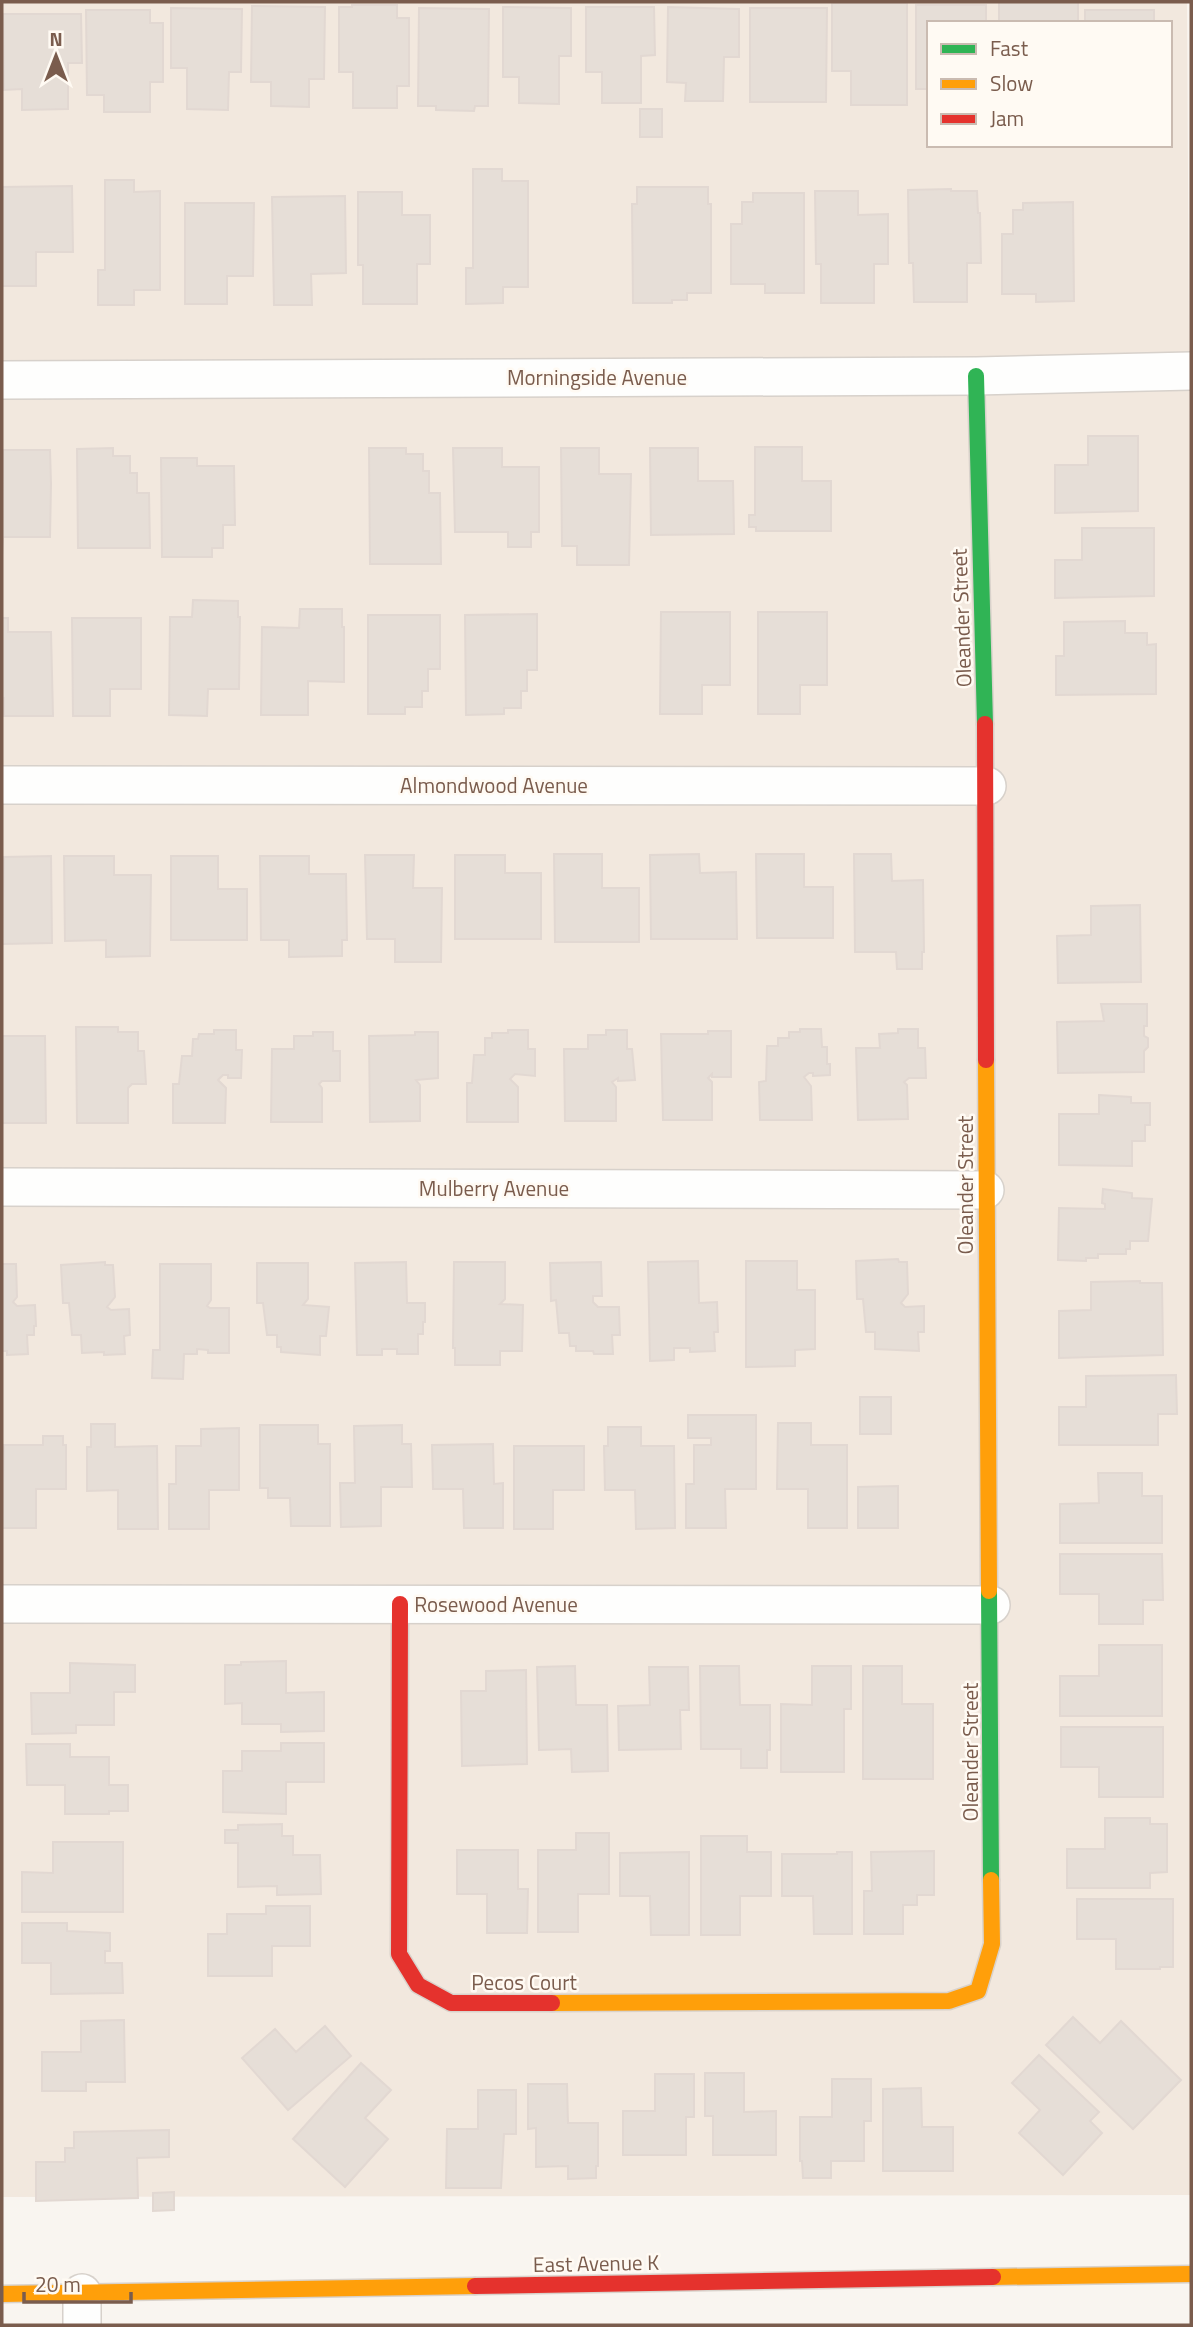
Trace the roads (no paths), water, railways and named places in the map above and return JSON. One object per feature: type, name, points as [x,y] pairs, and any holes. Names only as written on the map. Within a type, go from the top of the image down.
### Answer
[{"type":"street","name":"Morningside Avenue","points":[[2,380],[976,376],[1191,371]]},
{"type":"street","name":"Oleander Street","points":[[976,376],[987,786],[985,1190],[991,1605],[992,1944],[978,1991]]},
{"type":"street","name":"Almondwood Avenue","points":[[2,785],[987,786]]},
{"type":"street","name":"Mulberry Avenue","points":[[2,1187],[985,1190]]},
{"type":"street","name":"Rosewood Avenue","points":[[2,1604],[991,1605]]},
{"type":"street","name":"Pecos Court","points":[[400,1604],[399,1954],[418,1985],[451,2003],[949,2001],[978,1991]]},
{"type":"street","name":"East Avenue K","points":[[2,2294],[82,2309],[1191,2274]]}]
